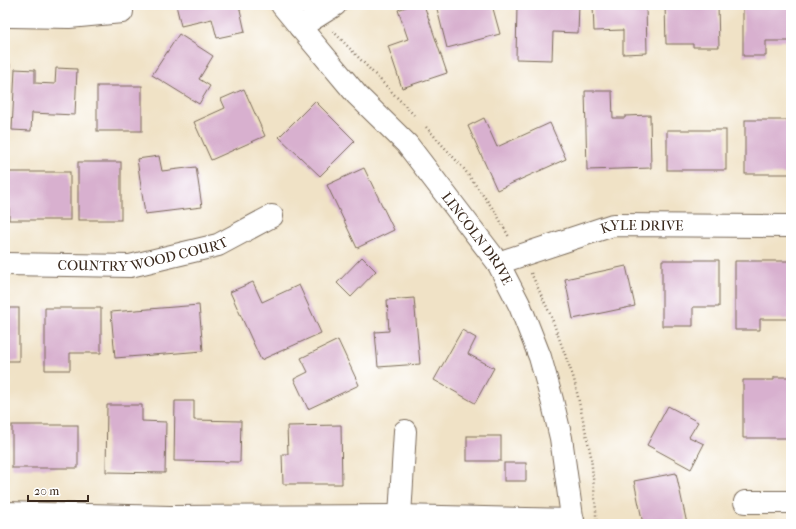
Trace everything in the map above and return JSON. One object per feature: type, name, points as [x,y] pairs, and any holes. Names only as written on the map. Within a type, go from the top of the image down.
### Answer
[{"type":"street","name":"LINCOLN DRIVE","points":[[282,5],[357,95],[407,144],[498,263],[520,306],[542,364],[562,438],[574,522]]},
{"type":"street","points":[[300,27],[335,5]]},
{"type":"street","points":[[5,14],[10,16],[69,17],[122,12]]},
{"type":"street","name":"COUNTRY WOOD COURT","points":[[5,264],[130,266],[218,245],[272,216]]},
{"type":"street","name":"KYLE DRIVE","points":[[498,263],[613,225],[791,226]]},
{"type":"street","points":[[400,516],[405,432]]},
{"type":"street","points":[[745,502],[791,502]]},
{"type":"street","points":[[5,512],[170,516],[400,516],[574,522]]},
{"type":"path","points":[[332,30],[414,116]]},
{"type":"path","points":[[426,127],[464,169],[496,213],[511,241]]},
{"type":"building","points":[[176,5],[239,5],[245,32],[217,38],[212,19],[181,26]]},
{"type":"building","points":[[411,5],[424,5],[447,73],[402,88],[388,46],[408,39],[398,10]]},
{"type":"building","points":[[436,5],[492,5],[500,34],[447,48]]},
{"type":"building","points":[[517,5],[579,5],[578,33],[553,32],[552,60],[516,59]]},
{"type":"building","points":[[593,5],[646,5],[647,53],[623,54],[623,30],[594,31]]},
{"type":"building","points":[[665,5],[718,5],[719,47],[693,47],[693,44],[666,44]]},
{"type":"building","points":[[743,5],[791,5],[791,41],[766,41],[766,56],[743,56]]},
{"type":"building","points":[[179,34],[213,56],[199,79],[210,86],[199,104],[152,75]]},
{"type":"building","points":[[5,64],[10,64],[7,111],[5,110]]},
{"type":"building","points":[[56,68],[77,69],[75,115],[32,113],[31,131],[12,130],[15,69],[35,70],[35,83],[55,84]]},
{"type":"building","points":[[97,86],[142,86],[142,131],[97,131]]},
{"type":"building","points":[[244,89],[265,136],[211,160],[194,122],[225,108],[221,99]]},
{"type":"building","points":[[585,91],[612,91],[613,118],[650,115],[651,168],[587,170]]},
{"type":"building","points":[[315,101],[355,141],[320,176],[279,137]]},
{"type":"building","points":[[484,118],[497,147],[550,123],[566,159],[497,190],[468,126]]},
{"type":"building","points":[[745,120],[791,120],[791,174],[745,174]]},
{"type":"building","points":[[667,130],[726,130],[726,170],[667,170]]},
{"type":"building","points":[[159,156],[162,171],[196,167],[202,207],[145,214],[137,159]]},
{"type":"building","points":[[78,162],[121,162],[121,220],[78,220]]},
{"type":"building","points":[[364,168],[394,230],[357,248],[327,185]]},
{"type":"building","points":[[9,172],[70,172],[70,220],[9,220]]},
{"type":"building","points":[[362,257],[376,271],[351,297],[337,283]]},
{"type":"building","points":[[662,260],[719,260],[719,307],[693,307],[693,326],[662,326]]},
{"type":"building","points":[[735,261],[791,261],[791,319],[760,319],[760,330],[735,330]]},
{"type":"building","points":[[626,266],[635,306],[573,319],[565,279]]},
{"type":"building","points":[[253,282],[262,302],[299,285],[321,333],[261,360],[230,292]]},
{"type":"building","points":[[414,298],[420,364],[378,367],[375,332],[389,331],[387,300]]},
{"type":"building","points":[[199,305],[203,351],[115,358],[111,312]]},
{"type":"building","points":[[5,308],[19,308],[19,361],[5,361]]},
{"type":"building","points":[[45,308],[101,308],[101,353],[70,353],[70,370],[45,370]]},
{"type":"building","points":[[462,330],[476,338],[468,354],[494,368],[475,403],[434,380]]},
{"type":"building","points":[[338,340],[359,385],[308,409],[294,379],[308,372],[301,358]]},
{"type":"building","points":[[774,377],[791,377],[791,438],[743,438],[743,380],[774,380]]},
{"type":"building","points":[[175,401],[194,401],[194,420],[241,421],[240,462],[174,461]]},
{"type":"building","points":[[107,405],[142,405],[142,421],[166,422],[165,473],[106,472]]},
{"type":"building","points":[[668,406],[698,422],[689,437],[704,444],[691,469],[647,445]]},
{"type":"building","points":[[12,425],[78,425],[78,468],[12,468]]},
{"type":"building","points":[[341,425],[342,484],[283,484],[282,454],[288,454],[287,426]]},
{"type":"building","points":[[467,436],[501,436],[501,461],[467,461]]},
{"type":"building","points":[[504,463],[526,463],[526,481],[504,481]]},
{"type":"building","points":[[676,473],[687,524],[643,524],[634,481]]}]
